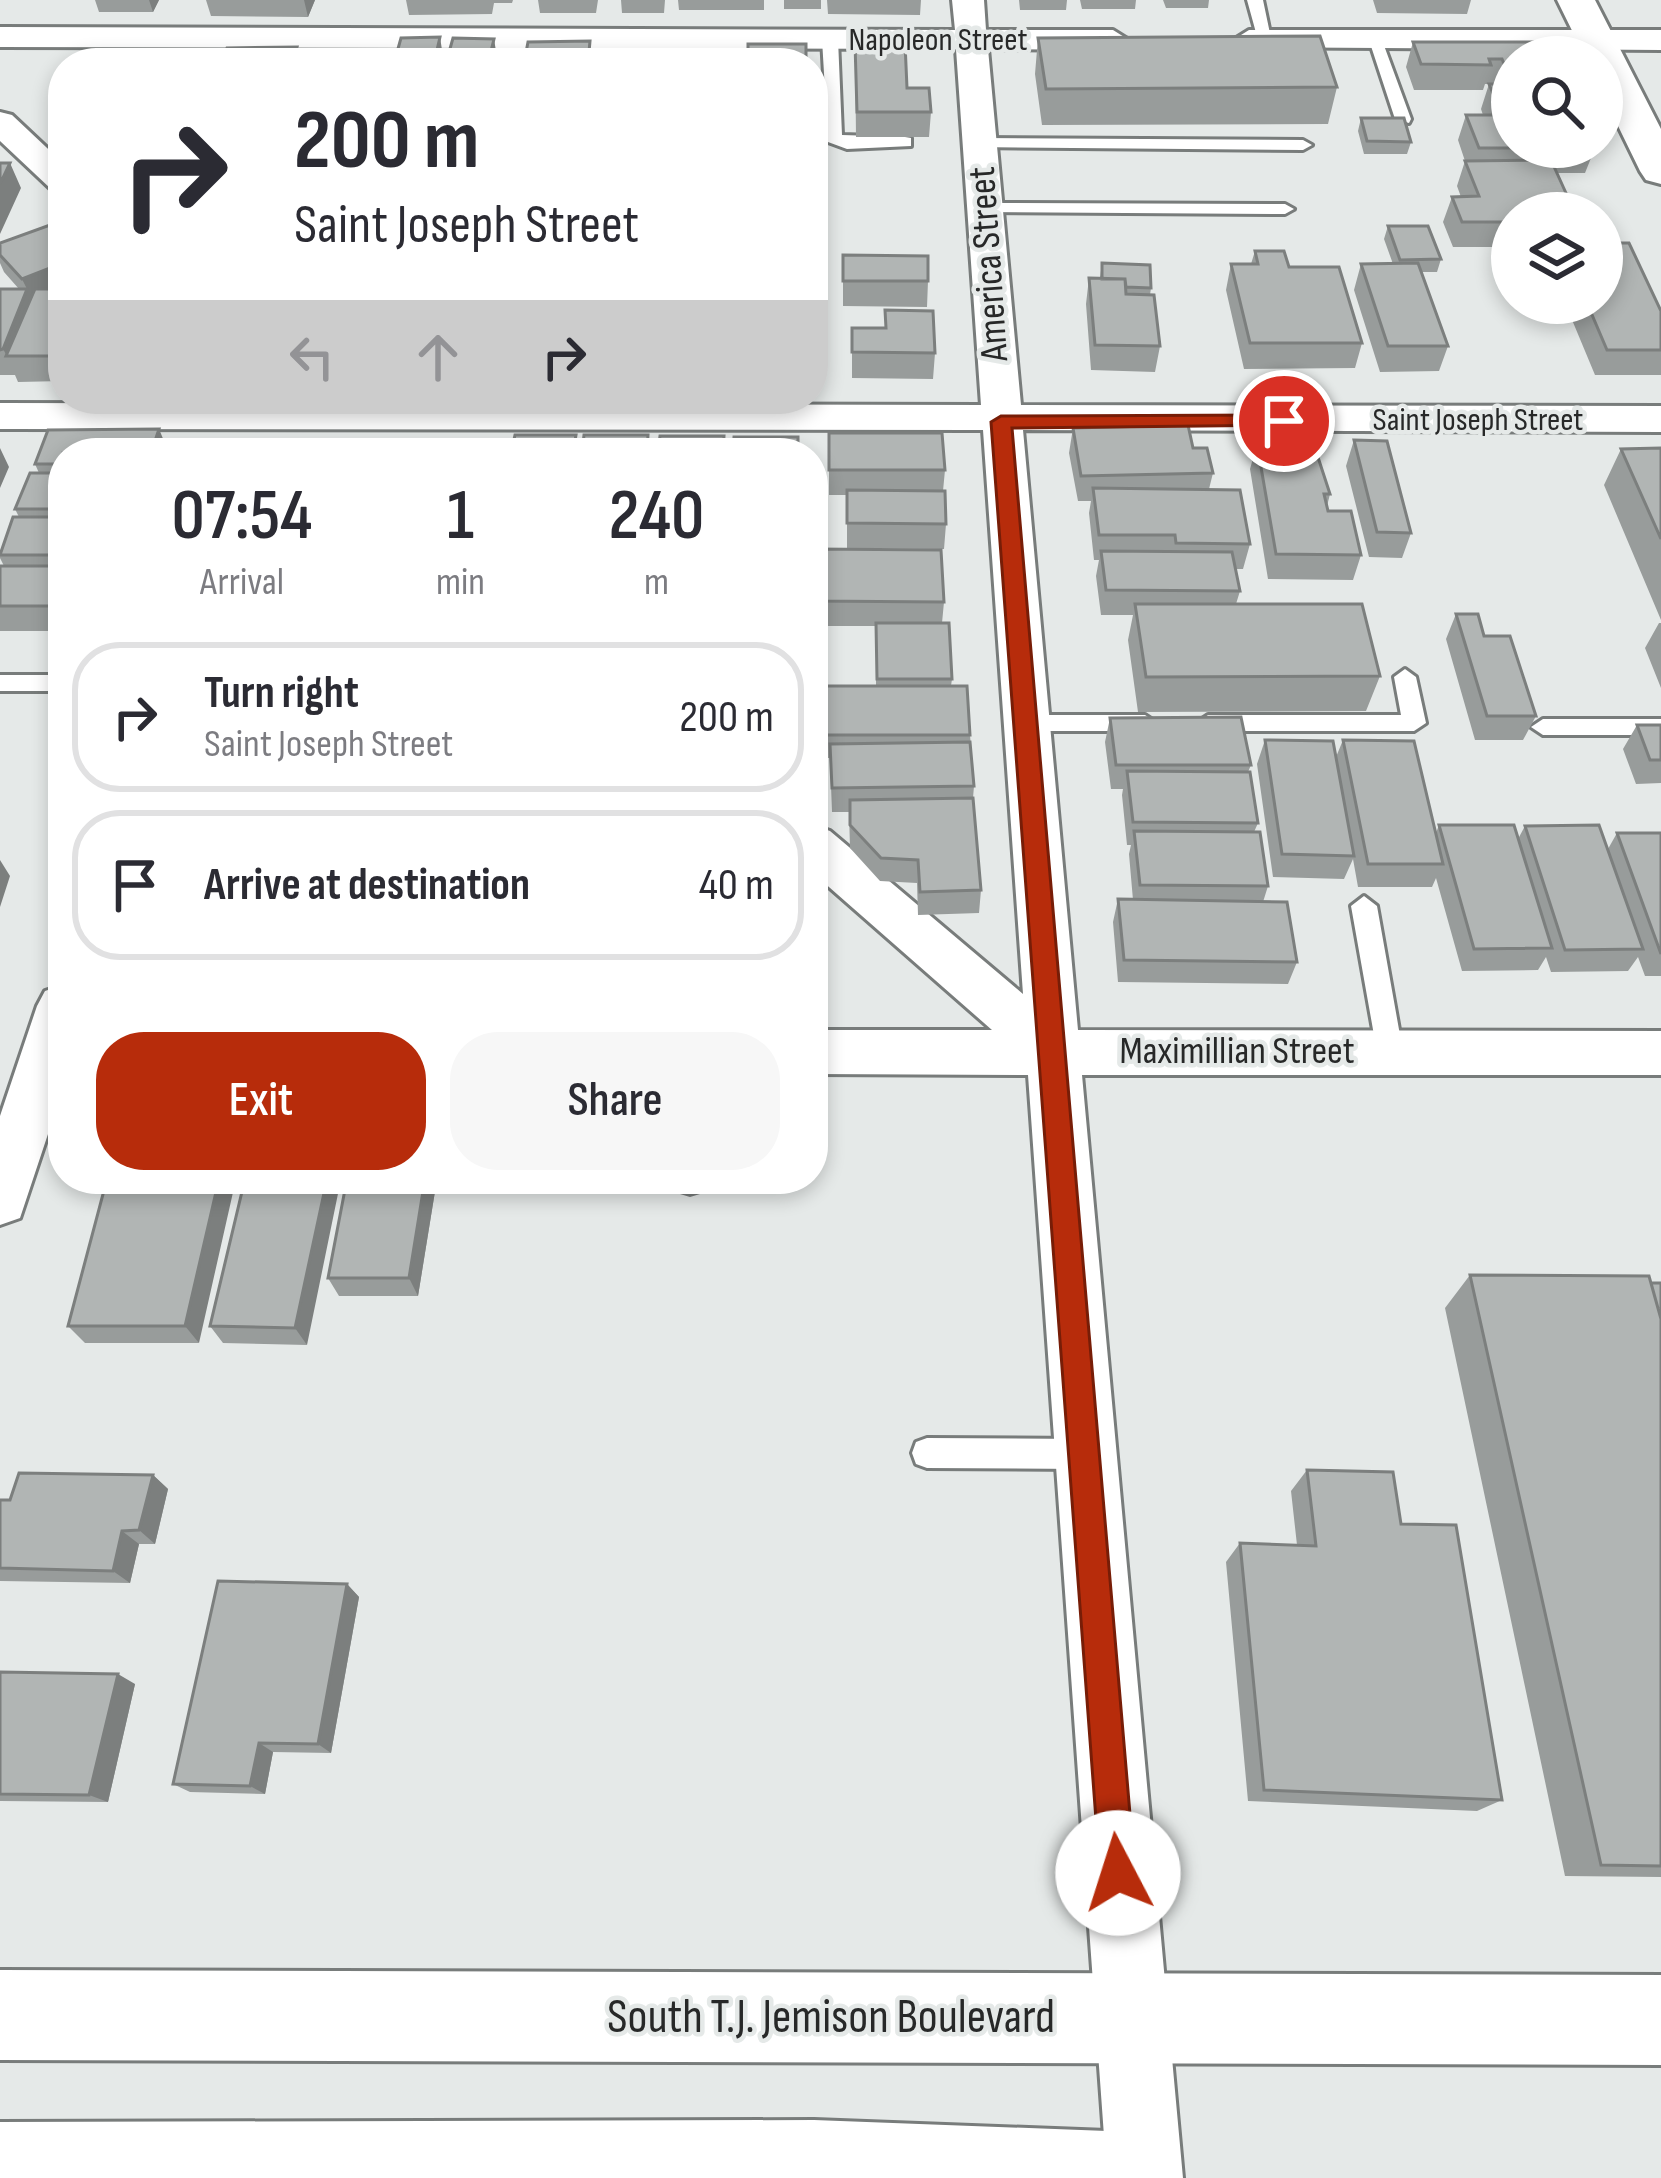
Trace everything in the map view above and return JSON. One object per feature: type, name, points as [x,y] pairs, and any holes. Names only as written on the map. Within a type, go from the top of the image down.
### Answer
[{"type":"main road","points":[[1576,0],[1592,36]]},
{"type":"main road","points":[[1623,97],[1661,171]]},
{"type":"main road","name":"South T.J. Jemison Boulevard","points":[[0,2015],[1661,2020]]},
{"type":"main road","points":[[26,2172],[814,2167],[1107,2178]]},
{"type":"street","points":[[361,48],[376,0]]},
{"type":"street","name":"Napoleon Street","points":[[478,48],[830,39],[970,20],[1153,40]]},
{"type":"street","name":"America Street","points":[[970,20],[1145,2178]]},
{"type":"street","name":"Napoleon Street","points":[[0,37],[283,48]]},
{"type":"street","points":[[1221,40],[1491,40]]},
{"type":"street","points":[[1623,40],[1661,40]]},
{"type":"street","points":[[0,122],[48,168]]},
{"type":"street","name":"Saint Joseph Street","points":[[0,416],[248,423],[284,414]]},
{"type":"street","points":[[315,414],[343,438]]},
{"type":"street","name":"Saint Joseph Street","points":[[826,414],[1001,422],[1661,419]]},
{"type":"street","points":[[828,857],[1052,1051]]},
{"type":"street","points":[[0,1200],[43,1042]]},
{"type":"street","name":"Maximillian Street","points":[[828,1052],[1661,1053]]},
{"type":"lane","points":[[1255,0],[1266,40]]},
{"type":"lane","points":[[830,39],[834,138],[847,144],[905,142]]},
{"type":"lane","points":[[1374,40],[1403,118]]},
{"type":"lane","points":[[980,143],[1303,145]]},
{"type":"lane","points":[[985,208],[1286,209]]},
{"type":"lane","points":[[1026,723],[1414,724],[1405,676]]},
{"type":"lane","points":[[0,683],[48,683]]},
{"type":"lane","points":[[1543,727],[1661,728]]},
{"type":"lane","points":[[1364,906],[1390,1052]]},
{"type":"lane","points":[[927,1453],[1084,1454]]},
{"type":"building","points":[[1320,36],[1337,87],[1046,89],[1038,38]]},
{"type":"building","points":[[440,37],[437,48],[398,48],[401,38]]},
{"type":"building","points":[[453,38],[494,39],[492,48],[450,48]]},
{"type":"building","points":[[590,41],[589,48],[527,48],[528,42]]},
{"type":"building","points":[[1413,42],[1491,42],[1491,65],[1421,64]]},
{"type":"building","points":[[855,43],[905,43],[907,88],[929,88],[931,112],[857,112]]},
{"type":"building","points":[[748,44],[806,44],[806,48],[748,48]]},
{"type":"building","points":[[1466,115],[1491,115],[1491,148],[1479,148]]},
{"type":"building","points":[[1361,118],[1404,118],[1411,142],[1367,141]]},
{"type":"building","points":[[1465,161],[1491,161],[1491,168],[1555,168],[1565,192],[1491,192],[1491,222],[1462,222],[1452,197],[1479,196]]},
{"type":"building","points":[[0,163],[10,163],[0,184]]},
{"type":"building","points":[[48,226],[48,269],[22,279],[0,255],[0,243]]},
{"type":"building","points":[[1388,226],[1428,226],[1441,259],[1400,260]]},
{"type":"building","points":[[1623,243],[1629,243],[1661,311],[1661,350],[1607,350],[1596,324],[1623,324]]},
{"type":"building","points":[[1255,251],[1284,251],[1289,267],[1339,267],[1362,343],[1250,343],[1231,264],[1258,264]]},
{"type":"building","points":[[843,255],[928,256],[928,281],[843,281]]},
{"type":"building","points":[[1102,263],[1150,265],[1151,288],[1126,287],[1125,279],[1102,279]]},
{"type":"building","points":[[1418,263],[1448,346],[1388,346],[1361,264]]},
{"type":"building","points":[[1089,278],[1125,279],[1126,294],[1154,295],[1160,346],[1095,345]]},
{"type":"building","points":[[0,289],[27,289],[0,350]]},
{"type":"building","points":[[35,289],[48,289],[48,356],[6,356]]},
{"type":"building","points":[[885,310],[933,311],[935,353],[852,352],[852,328],[886,328]]},
{"type":"building","points":[[1188,425],[1193,448],[1207,448],[1213,473],[1081,476],[1073,428]]},
{"type":"building","points":[[159,429],[156,438],[48,438],[48,464],[35,464],[48,430]]},
{"type":"building","points":[[829,433],[942,433],[945,470],[829,470]]},
{"type":"building","points":[[515,435],[576,435],[576,438]]},
{"type":"building","points":[[584,435],[648,435],[648,438]]},
{"type":"building","points":[[660,436],[724,436],[724,438]]},
{"type":"building","points":[[1354,440],[1387,441],[1411,533],[1377,532]]},
{"type":"building","points":[[1257,444],[1314,445],[1330,494],[1324,494],[1328,511],[1351,511],[1361,555],[1276,554]]},
{"type":"building","points":[[1661,448],[1661,539],[1621,449]]},
{"type":"building","points":[[30,473],[48,473],[48,509],[15,509]]},
{"type":"building","points":[[1093,488],[1240,490],[1250,544],[1176,543],[1175,535],[1099,535]]},
{"type":"building","points":[[847,490],[945,491],[946,524],[847,523]]},
{"type":"building","points":[[13,517],[48,517],[48,555],[0,555]]},
{"type":"building","points":[[828,549],[941,550],[944,602],[828,601]]},
{"type":"building","points":[[1101,551],[1232,552],[1240,591],[1106,590]]},
{"type":"building","points":[[0,566],[48,566],[48,606],[0,606]]},
{"type":"building","points":[[1135,604],[1362,604],[1380,676],[1146,677]]},
{"type":"building","points":[[1456,614],[1478,614],[1484,636],[1510,636],[1536,716],[1487,716]]},
{"type":"building","points":[[876,623],[949,623],[952,679],[877,679]]},
{"type":"building","points":[[828,686],[967,686],[970,735],[828,735]]},
{"type":"building","points":[[1241,717],[1251,765],[1116,765],[1110,718]]},
{"type":"building","points":[[1637,725],[1661,725],[1661,760],[1650,760]]},
{"type":"building","points":[[1265,740],[1333,741],[1354,856],[1282,854]]},
{"type":"building","points":[[1343,740],[1414,741],[1443,864],[1368,864]]},
{"type":"building","points":[[970,742],[974,786],[832,788],[830,744]]},
{"type":"building","points":[[1127,771],[1250,772],[1258,823],[1133,822]]},
{"type":"building","points":[[973,798],[981,890],[920,892],[918,860],[881,858],[850,825],[850,800]]},
{"type":"building","points":[[1439,825],[1514,825],[1552,948],[1474,949]]},
{"type":"building","points":[[1599,825],[1643,949],[1565,950],[1525,826]]},
{"type":"building","points":[[1134,831],[1260,832],[1268,886],[1140,885]]},
{"type":"building","points":[[1617,833],[1661,833],[1661,954]]},
{"type":"building","points":[[1118,899],[1287,902],[1297,962],[1124,960]]},
{"type":"building","points":[[103,1194],[216,1194],[185,1326],[68,1326]]},
{"type":"building","points":[[241,1194],[324,1194],[295,1328],[210,1326]]},
{"type":"building","points":[[344,1194],[423,1194],[409,1278],[328,1278]]},
{"type":"building","points":[[1470,1275],[1649,1276],[1661,1319],[1661,1866],[1601,1865]]},
{"type":"building","points":[[1651,1283],[1661,1283],[1661,1319]]},
{"type":"building","points":[[1307,1470],[1393,1472],[1401,1524],[1456,1525],[1502,1800],[1264,1790],[1240,1543],[1316,1546]]},
{"type":"building","points":[[19,1473],[153,1475],[139,1530],[122,1531],[113,1571],[0,1568],[0,1500],[10,1500]]},
{"type":"building","points":[[218,1581],[347,1584],[318,1744],[259,1743],[250,1786],[173,1784]]},
{"type":"building","points":[[0,1672],[118,1674],[89,1795],[0,1794]]},
{"type":"route","points":[[1118,1873],[1001,422],[1284,421]]}]
